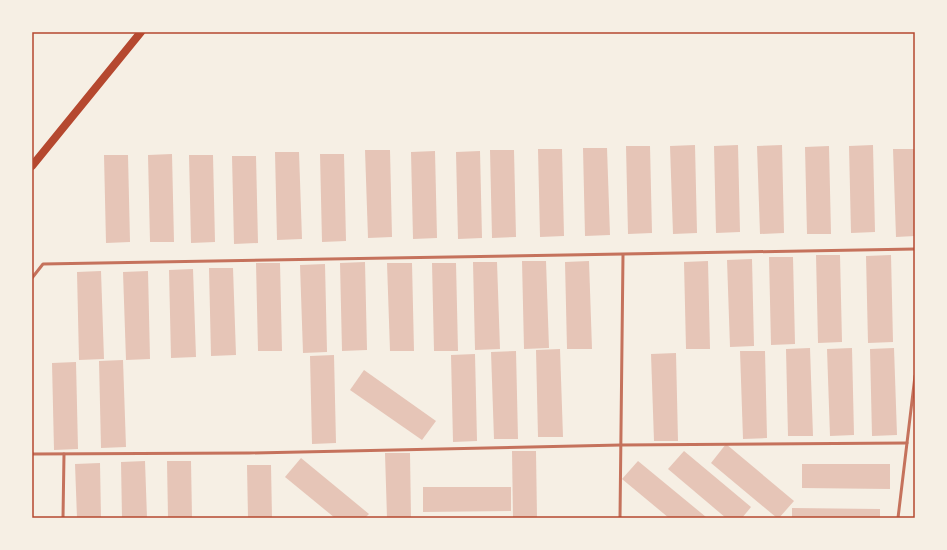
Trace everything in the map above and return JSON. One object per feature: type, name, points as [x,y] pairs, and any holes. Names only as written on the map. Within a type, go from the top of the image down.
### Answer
[{"type":"main road","points":[[32,166],[141,32]]},
{"type":"lane","points":[[32,278],[43,264],[915,250]]},
{"type":"lane","points":[[620,518],[623,255]]},
{"type":"lane","points":[[898,518],[915,376]]},
{"type":"lane","points":[[32,454],[249,453],[621,445],[907,443]]},
{"type":"lane","points":[[63,518],[64,454]]},
{"type":"building","points":[[695,145],[697,233],[673,234],[670,146]]},
{"type":"building","points":[[738,145],[740,232],[716,233],[714,146]]},
{"type":"building","points":[[782,145],[784,233],[760,234],[757,146]]},
{"type":"building","points":[[873,145],[875,232],[851,233],[849,146]]},
{"type":"building","points":[[626,146],[650,146],[652,233],[628,234]]},
{"type":"building","points":[[829,146],[831,234],[807,234],[805,147]]},
{"type":"building","points":[[583,148],[607,148],[610,235],[585,236]]},
{"type":"building","points":[[538,149],[562,149],[564,236],[540,237]]},
{"type":"building","points":[[893,149],[915,149],[915,236],[896,237]]},
{"type":"building","points":[[365,150],[390,150],[392,237],[368,238]]},
{"type":"building","points":[[490,150],[514,150],[516,237],[492,238]]},
{"type":"building","points":[[435,151],[437,238],[413,239],[411,152]]},
{"type":"building","points":[[480,151],[482,238],[458,239],[456,152]]},
{"type":"building","points":[[275,152],[299,152],[302,239],[277,240]]},
{"type":"building","points":[[172,154],[174,242],[150,242],[148,155]]},
{"type":"building","points":[[320,154],[344,154],[346,241],[322,242]]},
{"type":"building","points":[[104,155],[128,155],[130,242],[106,243]]},
{"type":"building","points":[[189,155],[213,155],[215,242],[191,243]]},
{"type":"building","points":[[232,156],[256,156],[258,243],[234,244]]},
{"type":"building","points":[[816,255],[840,255],[842,342],[818,343]]},
{"type":"building","points":[[891,255],[893,342],[868,343],[866,256]]},
{"type":"building","points":[[769,257],[793,257],[795,344],[771,345]]},
{"type":"building","points":[[752,259],[754,346],[730,347],[727,260]]},
{"type":"building","points":[[522,261],[546,261],[549,348],[524,349]]},
{"type":"building","points":[[589,261],[592,349],[567,349],[565,262]]},
{"type":"building","points":[[708,261],[710,349],[686,349],[684,262]]},
{"type":"building","points":[[365,262],[367,350],[342,351],[340,263]]},
{"type":"building","points":[[473,262],[497,262],[500,349],[475,350]]},
{"type":"building","points":[[256,263],[280,263],[282,351],[258,351]]},
{"type":"building","points":[[387,263],[412,263],[414,351],[390,351]]},
{"type":"building","points":[[432,263],[456,263],[458,351],[434,351]]},
{"type":"building","points":[[325,264],[327,352],[303,353],[300,265]]},
{"type":"building","points":[[209,268],[233,268],[236,355],[211,356]]},
{"type":"building","points":[[193,269],[196,357],[171,358],[169,270]]},
{"type":"building","points":[[101,271],[104,359],[79,360],[77,272]]},
{"type":"building","points":[[148,271],[150,359],[126,360],[123,272]]},
{"type":"building","points":[[810,348],[813,436],[788,436],[786,349]]},
{"type":"building","points":[[852,348],[854,435],[830,436],[827,349]]},
{"type":"building","points":[[894,348],[897,435],[872,436],[870,349]]},
{"type":"building","points":[[560,349],[563,437],[538,437],[536,350]]},
{"type":"building","points":[[516,351],[518,439],[494,439],[491,352]]},
{"type":"building","points":[[740,351],[765,351],[767,438],[743,439]]},
{"type":"building","points":[[676,353],[678,441],[654,441],[651,354]]},
{"type":"building","points":[[475,354],[477,441],[453,442],[451,355]]},
{"type":"building","points":[[334,355],[336,443],[312,444],[310,356]]},
{"type":"building","points":[[123,360],[126,447],[101,448],[99,361]]},
{"type":"building","points":[[76,362],[78,449],[54,450],[52,363]]},
{"type":"building","points":[[364,370],[436,421],[422,440],[350,390]]},
{"type":"building","points":[[726,444],[794,501],[779,518],[777,518],[711,463]]},
{"type":"building","points":[[512,451],[536,451],[537,518],[513,518]]},
{"type":"building","points":[[684,451],[751,507],[742,518],[726,518],[668,469]]},
{"type":"building","points":[[385,453],[410,453],[411,518],[387,518]]},
{"type":"building","points":[[301,458],[369,514],[365,518],[335,518],[285,477]]},
{"type":"building","points":[[145,461],[147,518],[122,518],[121,462]]},
{"type":"building","points":[[167,461],[191,461],[192,518],[168,518]]},
{"type":"building","points":[[638,461],[706,517],[669,518],[622,479]]},
{"type":"building","points":[[100,463],[101,518],[77,518],[75,464]]},
{"type":"building","points":[[802,464],[890,464],[890,489],[802,488]]},
{"type":"building","points":[[247,465],[271,465],[272,518],[248,518]]},
{"type":"building","points":[[423,487],[511,487],[511,511],[423,512]]},
{"type":"building","points":[[792,508],[880,509],[880,518],[792,518]]}]
